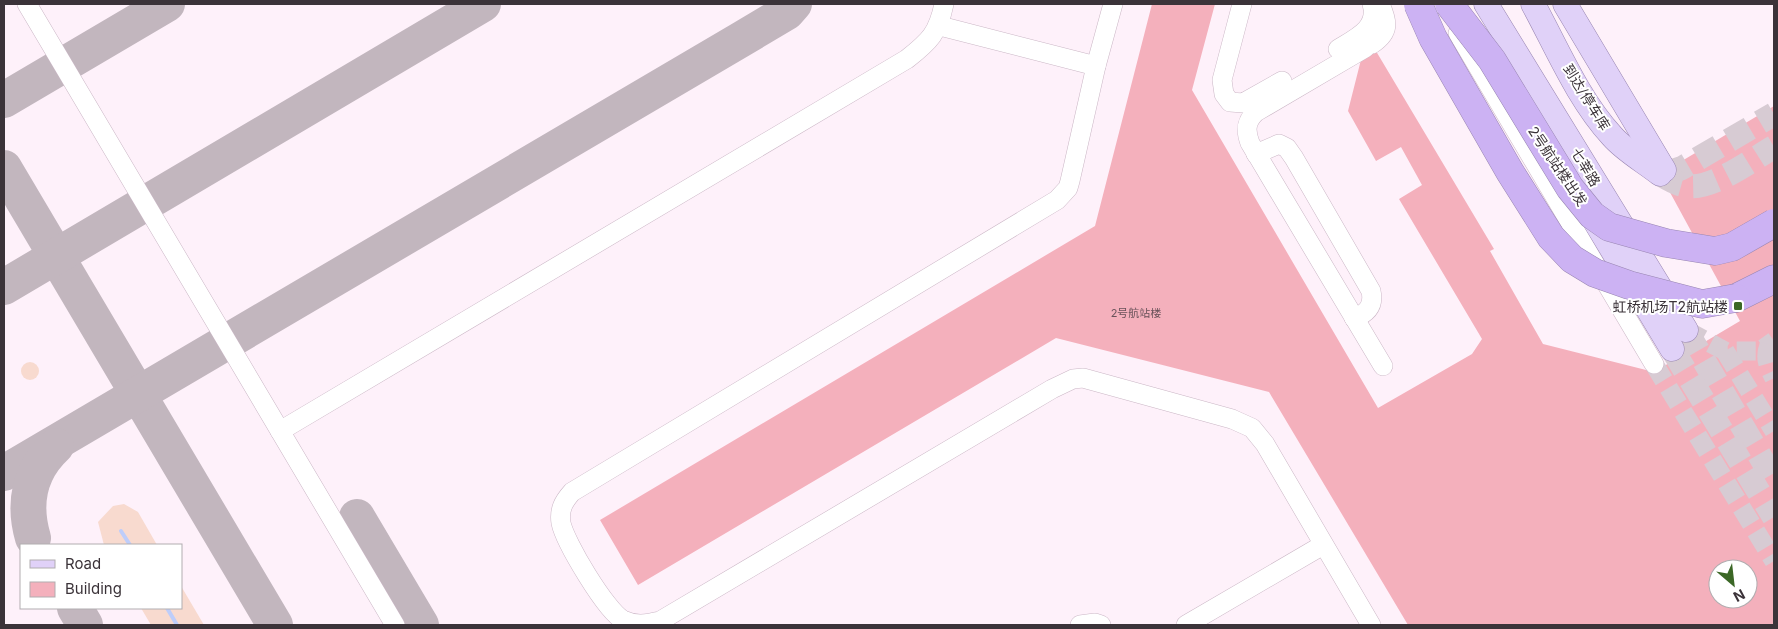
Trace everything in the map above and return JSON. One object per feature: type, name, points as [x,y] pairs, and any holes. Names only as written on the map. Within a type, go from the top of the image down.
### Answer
[{"type":"highway","points":[[1418,4],[1433,38],[1510,172],[1552,237],[1572,259],[1595,273],[1629,285],[1702,304],[1736,298],[1774,279]]},
{"type":"highway","name":"2号航站楼出发","points":[[1449,4],[1492,60],[1570,188],[1592,215],[1609,227],[1666,243],[1715,251],[1732,247],[1774,224]]},
{"type":"main road","points":[[1465,4],[1663,356]]},
{"type":"main road","name":"七莘路","points":[[1486,4],[1686,330]]},
{"type":"main road","name":"到达/停车库","points":[[1533,4],[1568,69],[1602,125],[1614,138],[1663,173],[1565,4]]},
{"type":"street","points":[[27,4],[395,625]]},
{"type":"street","points":[[280,431],[907,59],[929,40],[940,26],[944,4]]},
{"type":"street","points":[[1113,4],[1096,66],[1070,181],[1068,188],[1057,200],[572,492],[563,502],[561,512],[566,536],[599,593],[622,619],[633,623],[646,624],[660,621],[1052,389],[1073,379],[1083,378],[1223,416],[1243,422],[1252,428],[1265,444],[1371,625]]},
{"type":"street","points":[[1242,4],[1222,80],[1222,89],[1226,99],[1235,104],[1243,102],[1359,36],[1370,26],[1374,17],[1372,4]]},
{"type":"street","points":[[1380,4],[1386,24],[1382,37],[1256,112],[1249,118],[1246,130],[1256,154],[1383,366]]},
{"type":"street","points":[[1441,4],[1663,356]]},
{"type":"street","points":[[940,26],[1096,66]]},
{"type":"street","points":[[1256,154],[1279,144],[1287,148],[1294,158],[1371,291],[1372,304],[1368,310],[1354,318]]},
{"type":"street","points":[[1186,625],[1323,544]]},
{"type":"street","points":[[1080,625],[1101,625]]},
{"type":"shaded area","points":[[30,362],[36,365],[39,371],[36,377],[30,380],[24,377],[21,371],[24,365]]},
{"type":"shaded area","points":[[124,504],[138,512],[156,544],[104,544],[98,522],[113,506]]},
{"type":"shaded area","points":[[182,588],[204,625],[151,625],[142,609],[182,609]]},
{"type":"building","points":[[1152,4],[1215,4],[1192,90],[1378,408],[1472,354],[1482,339],[1399,199],[1422,185],[1401,147],[1376,161],[1348,111],[1367,36],[1494,249],[1490,251],[1543,344],[1654,372],[1740,321],[1660,174],[1774,106],[1774,625],[1408,625],[1269,392],[1056,338],[638,585],[600,520],[1095,226]]},
{"type":"waterway","points":[[121,531],[129,544]]},
{"type":"waterway","points":[[168,609],[177,625]]},
{"type":"taxiway","points":[[4,100],[167,4]]},
{"type":"taxiway","points":[[4,287],[483,4]]},
{"type":"taxiway","points":[[4,473],[740,40],[787,12],[794,4]]},
{"type":"taxiway","points":[[4,168],[275,625]]},
{"type":"taxiway","points":[[33,538],[29,513],[31,489],[34,477],[40,466],[56,446]]},
{"type":"taxiway","points":[[357,517],[421,625]]},
{"type":"taxiway","points":[[76,609],[85,625]]},
{"type":"tunnel","points":[[1665,171],[1682,168],[1774,114]]},
{"type":"tunnel","points":[[1660,174],[1681,185],[1699,186],[1733,172],[1774,147]]},
{"type":"tunnel","points":[[1686,330],[1725,351],[1760,351],[1774,341]]},
{"type":"tunnel","points":[[1686,330],[1774,480]]},
{"type":"tunnel","points":[[1769,345],[1767,362],[1774,378]]},
{"type":"tunnel","points":[[1672,349],[1774,517]]},
{"type":"tunnel","points":[[1725,351],[1774,431]]},
{"type":"tunnel","points":[[1654,364],[1774,561]]},
{"type":"place","name":"虹桥机场T2航站楼","points":[[1738,306]]}]
